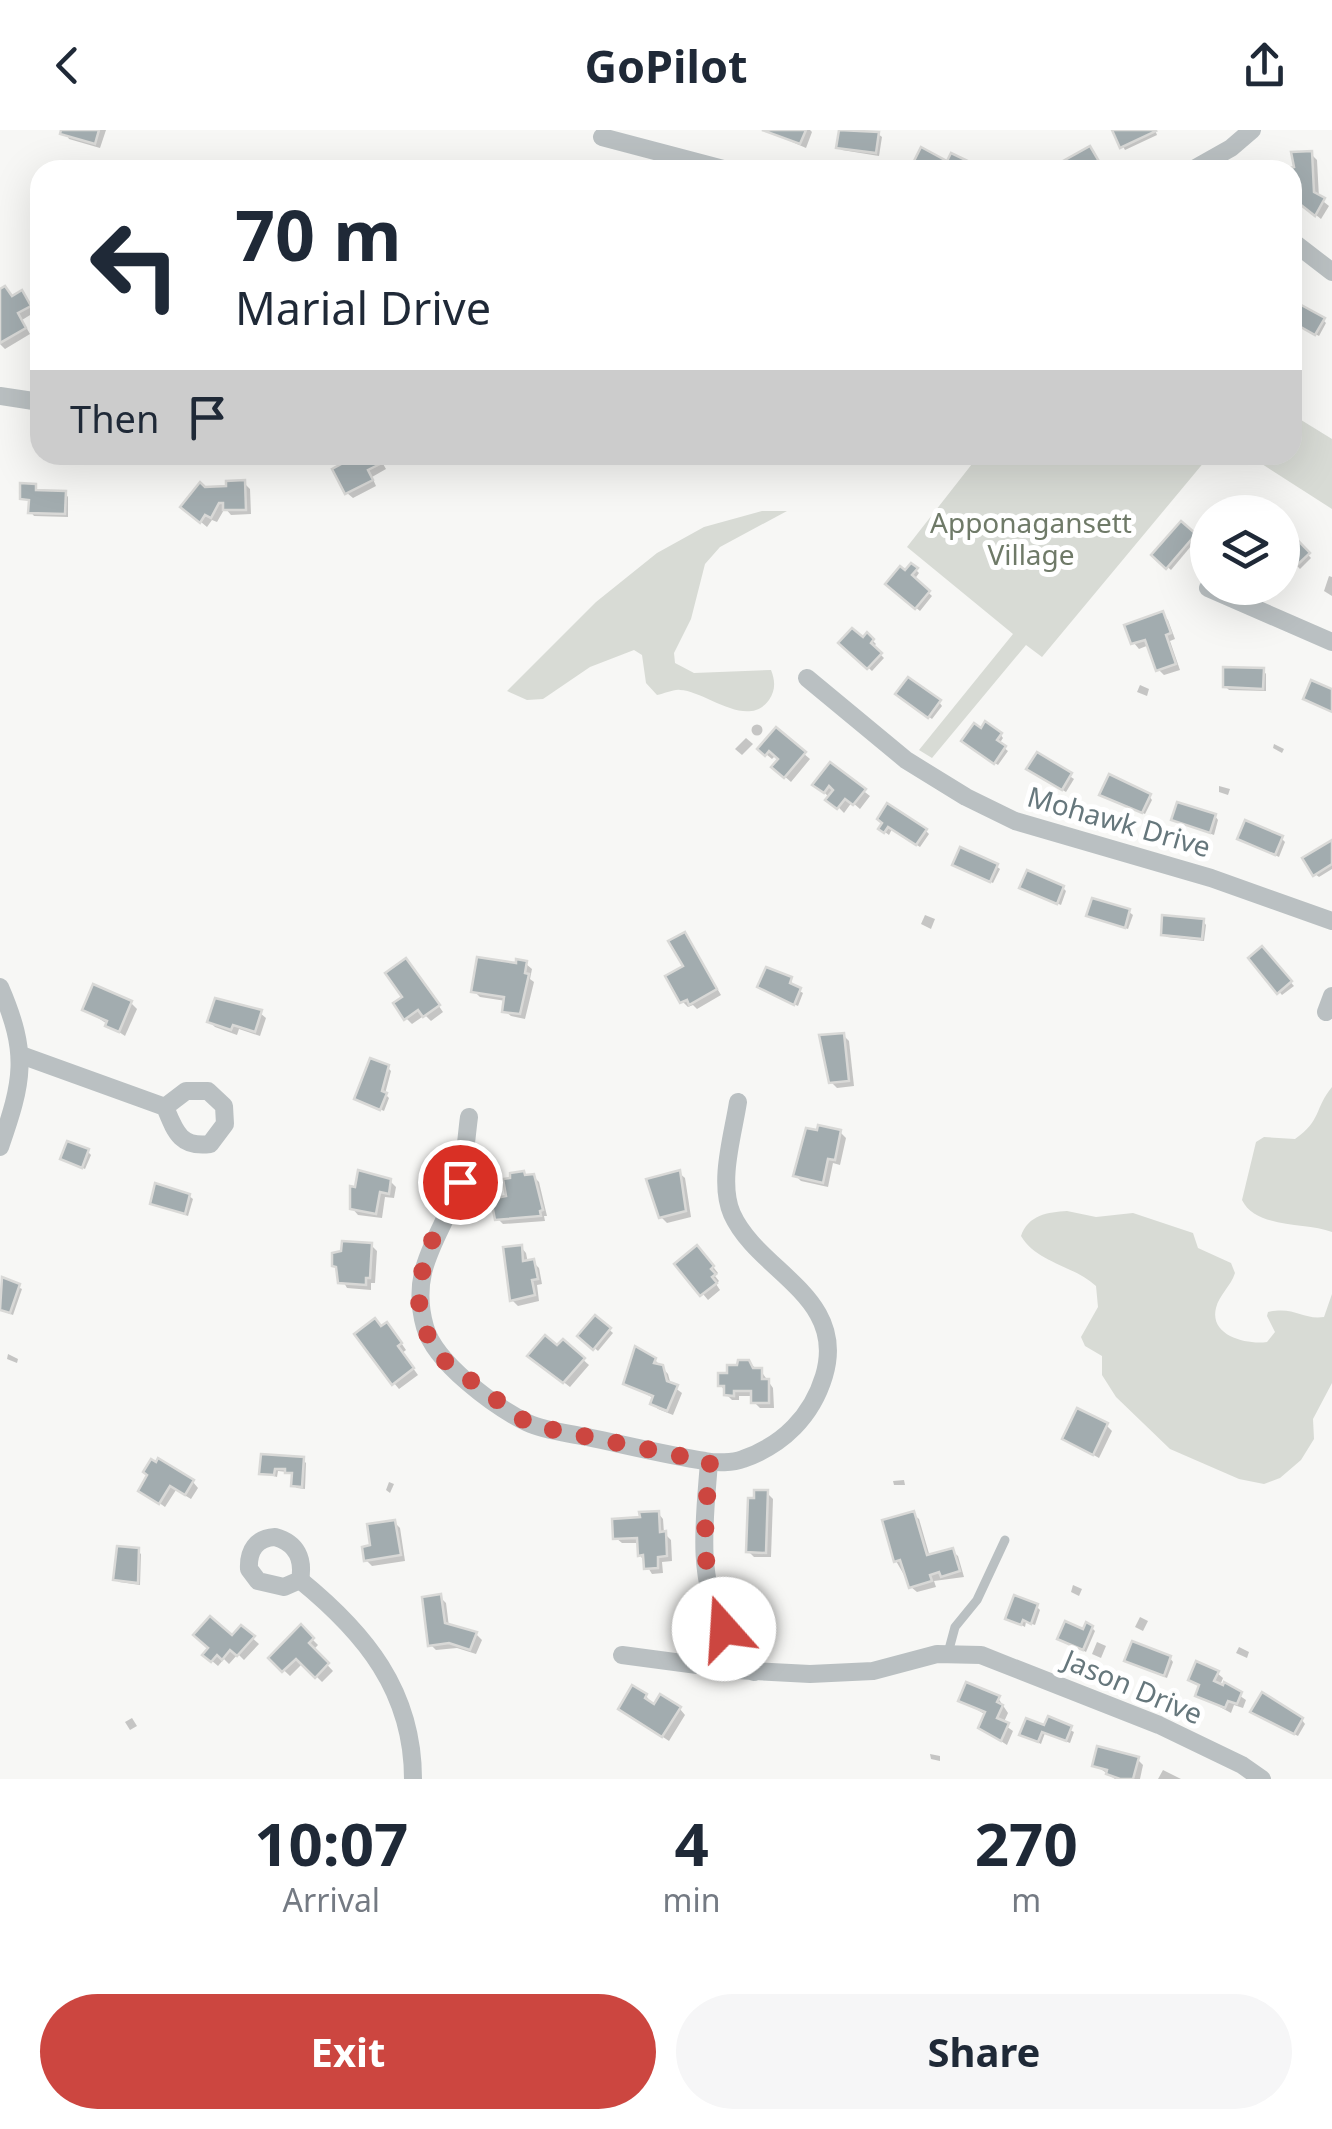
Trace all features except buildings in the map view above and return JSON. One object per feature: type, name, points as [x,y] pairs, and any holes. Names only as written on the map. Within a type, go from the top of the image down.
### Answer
[{"type":"street","points":[[1220,160],[1252,130]]},
{"type":"street","points":[[602,137],[689,160]]},
{"type":"street","points":[[1302,250],[1332,272]]},
{"type":"street","points":[[0,396],[30,400]]},
{"type":"street","points":[[1247,605],[1332,642]]},
{"type":"street","name":"Mohawk Drive","points":[[807,678],[906,760],[966,798],[1015,821],[1211,878],[1332,921]]},
{"type":"street","points":[[0,987],[22,1055],[18,1089],[0,1148]]},
{"type":"street","points":[[22,1055],[165,1107]]},
{"type":"street","points":[[468,1117],[460,1182],[433,1238],[418,1298],[426,1332],[441,1358],[530,1425],[710,1462],[740,1460],[782,1439],[808,1414],[825,1374],[827,1340],[814,1304],[745,1236],[731,1211],[728,1176],[738,1102]]},
{"type":"street","points":[[710,1462],[703,1550],[710,1598],[724,1629],[754,1672]]},
{"type":"street","points":[[300,1580],[344,1618],[377,1660],[408,1727],[413,1779]]},
{"type":"street","name":"Jason Drive","points":[[622,1655],[754,1672],[828,1674],[873,1671],[948,1653],[978,1654],[1158,1725],[1242,1765],[1262,1779]]},
{"type":"lane","points":[[948,1653],[955,1627],[977,1600],[1005,1540]]},
{"type":"green space","points":[[1302,421],[1332,439],[1332,509],[1264,465],[1302,465]]},
{"type":"green space","name":"Apponagansett Village","points":[[971,465],[1202,465],[1042,657],[1026,645],[932,758],[919,750],[1013,634],[907,547]]},
{"type":"green space","points":[[762,511],[787,511],[720,547],[705,564],[691,619],[674,653],[675,663],[694,673],[771,670],[773,692],[760,708],[738,710],[680,690],[657,695],[646,683],[642,655],[634,650],[590,667],[543,699],[527,700],[507,691],[596,602],[657,553],[704,527]]},
{"type":"green space","points":[[1332,1087],[1332,1232],[1258,1216],[1242,1200],[1256,1142],[1264,1137],[1295,1139],[1310,1126]]},
{"type":"green space","points":[[1067,1211],[1096,1217],[1133,1213],[1193,1233],[1198,1248],[1231,1263],[1235,1273],[1218,1303],[1215,1318],[1224,1332],[1240,1340],[1267,1342],[1275,1332],[1268,1312],[1324,1317],[1332,1294],[1332,1383],[1313,1419],[1314,1439],[1301,1460],[1280,1478],[1264,1484],[1239,1479],[1170,1449],[1116,1397],[1102,1375],[1102,1356],[1085,1346],[1081,1337],[1098,1307],[1096,1286],[1036,1252],[1021,1236],[1034,1219]]},
{"type":"route","points":[[460,1182],[433,1238],[418,1298],[426,1332],[441,1358],[530,1425],[710,1462],[703,1550],[710,1598],[724,1629]]}]
